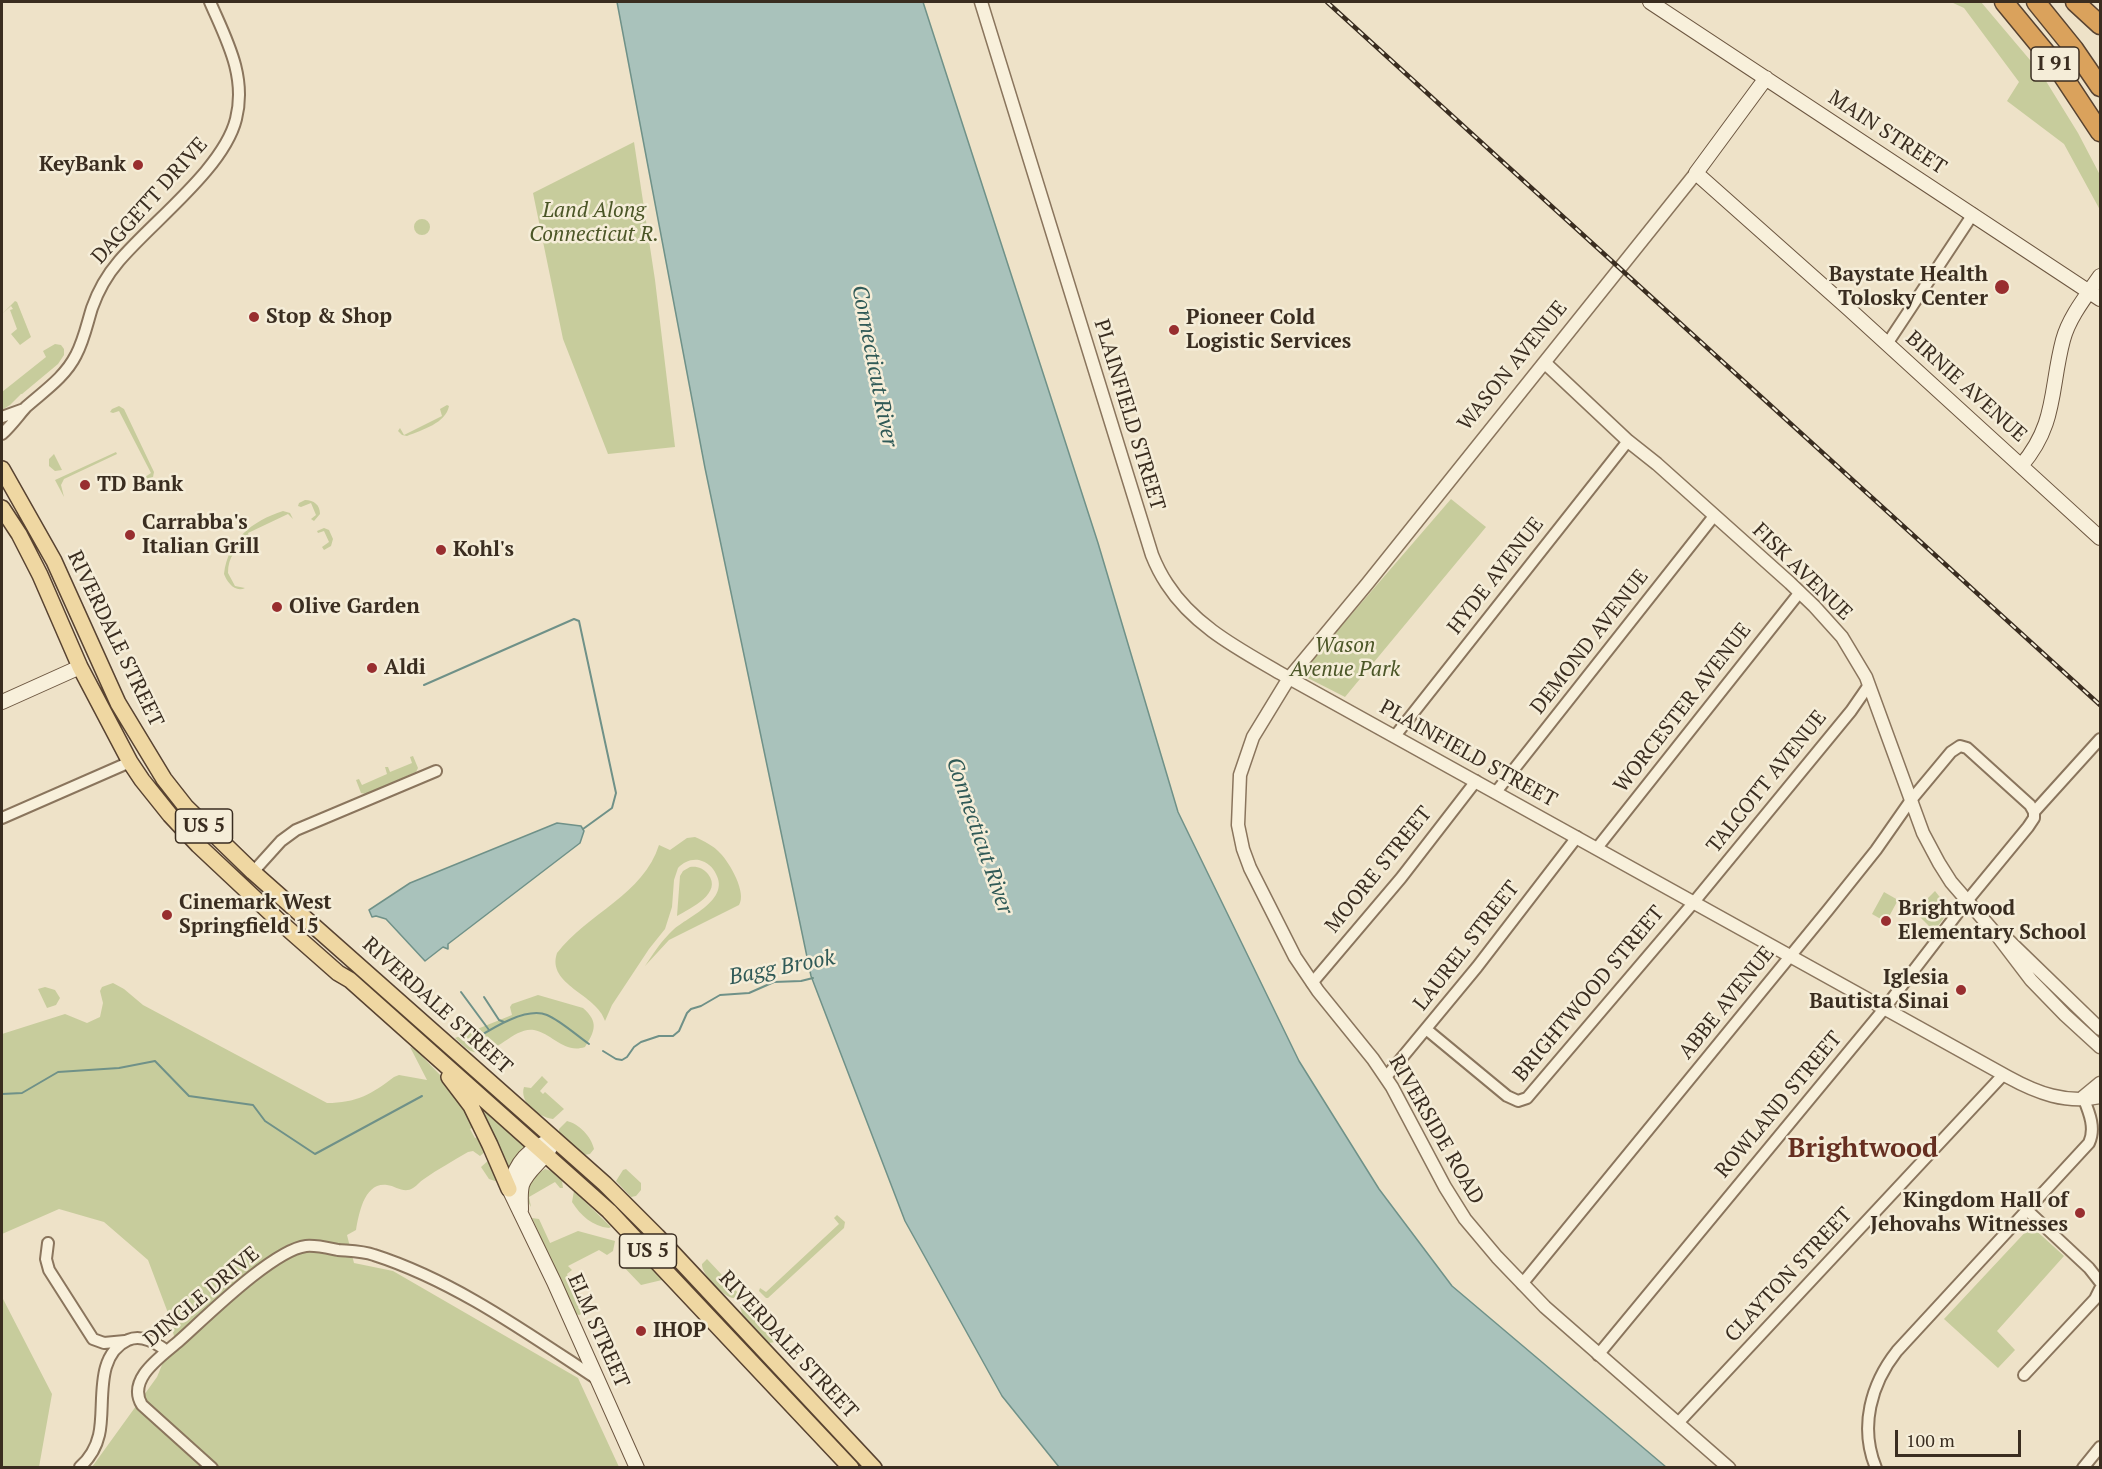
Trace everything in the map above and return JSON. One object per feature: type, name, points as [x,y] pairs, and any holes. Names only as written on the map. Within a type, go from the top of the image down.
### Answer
[{"type":"highway","name":"I 91","points":[[2004,2],[2055,64],[2100,132]]},
{"type":"highway","name":"I 91","points":[[2036,2],[2070,43],[2100,87]]},
{"type":"highway","points":[[2075,2],[2100,25]]},
{"type":"main road","name":"MAIN STREET","points":[[1650,2],[2095,296]]},
{"type":"main road","name":"WASON AVENUE","points":[[1696,173],[1766,78]]},
{"type":"main road","name":"BIRNIE AVENUE","points":[[1696,173],[2100,538]]},
{"type":"main road","points":[[2021,465],[2035,449],[2046,427],[2063,340],[2068,326],[2095,296],[2100,276]]},
{"type":"main road","name":"RIVERDALE STREET","points":[[2,469],[54,561],[118,704],[164,779],[186,807],[253,872],[605,1184],[657,1236],[874,1467]]},
{"type":"main road","name":"RIVERDALE STREET","points":[[2,508],[19,534],[40,575],[80,667],[130,762],[159,803],[188,835],[257,900],[609,1211],[851,1467]]},
{"type":"main road","points":[[2,702],[80,667],[97,654]]},
{"type":"main road","points":[[257,900],[279,911],[332,958],[340,954],[337,947]]},
{"type":"main road","points":[[430,1051],[471,1106],[509,1189]]},
{"type":"main road","name":"ELM STREET","points":[[554,1139],[541,1151],[521,1162],[513,1173],[509,1189],[637,1467]]},
{"type":"main road","name":"ELM STREET","points":[[521,1211],[520,1192],[524,1180],[541,1151]]},
{"type":"street","name":"DAGGETT DRIVE","points":[[2,434],[24,409],[55,382],[72,363],[83,340],[98,294],[116,265],[213,162],[231,135],[238,111],[239,78],[232,53],[210,2]]},
{"type":"street","name":"PLAINFIELD STREET","points":[[981,2],[1152,555],[1167,585],[1204,626],[1223,640],[1289,678],[2003,1075],[2042,1094],[2066,1098],[2100,1097]]},
{"type":"street","name":"WASON AVENUE","points":[[1289,678],[1696,173]]},
{"type":"street","points":[[1887,344],[1972,214]]},
{"type":"street","name":"FISK AVENUE","points":[[1545,363],[1628,441],[1800,592],[1842,637],[1858,661],[1869,685],[1911,800],[1933,854],[1944,873],[1996,934],[2031,980],[2100,1047]]},
{"type":"street","points":[[2,417],[24,409]]},
{"type":"street","name":"HYDE AVENUE","points":[[1395,736],[1628,441]]},
{"type":"street","name":"DEMOND AVENUE","points":[[1496,792],[1714,516]]},
{"type":"street","name":"WORCESTER AVENUE","points":[[1597,848],[1800,592]]},
{"type":"street","name":"RIVERSIDE ROAD","points":[[1289,678],[1253,736],[1240,775],[1238,825],[1246,858],[1295,957],[1312,983],[1386,1077],[1459,1211],[1478,1235],[1522,1284],[1598,1355],[1729,1467]]},
{"type":"street","name":"TALCOTT AVENUE","points":[[1694,902],[1851,711],[1869,685]]},
{"type":"street","name":"ROWLAND STREET","points":[[1598,1355],[1884,1009],[2028,826],[2034,818],[2034,812],[2100,739]]},
{"type":"street","name":"ABBE AVENUE","points":[[1522,1284],[1876,850],[1911,800],[1952,752],[1960,746],[1967,748],[2030,805],[2034,812]]},
{"type":"street","points":[[2,818],[130,762]]},
{"type":"street","points":[[253,872],[281,841],[296,830],[436,771]]},
{"type":"street","name":"MOORE STREET","points":[[1312,983],[1401,878],[1476,781]]},
{"type":"street","name":"LAUREL STREET","points":[[1386,1077],[1477,967],[1577,837]]},
{"type":"street","name":"FISK AVENUE","points":[[1967,901],[2100,1029]]},
{"type":"street","name":"BRIGHTWOOD STREET","points":[[1426,1029],[1504,1093],[1515,1100],[1523,1100],[1539,1086],[1606,1003],[1694,902]]},
{"type":"street","name":"CLAYTON STREET","points":[[1678,1423],[2003,1075]]},
{"type":"street","points":[[1876,1467],[1869,1441],[1869,1414],[1874,1391],[1883,1370],[1897,1351],[2089,1143],[2092,1136],[2091,1122],[2083,1097],[2100,1083]]},
{"type":"street","points":[[2028,1211],[2089,1268],[2100,1282]]},
{"type":"street","points":[[48,1243],[46,1259],[49,1270],[93,1339],[104,1343],[141,1338],[156,1343],[167,1351]]},
{"type":"street","name":"DINGLE DRIVE","points":[[212,1467],[142,1405],[137,1396],[138,1385],[150,1366],[266,1267],[284,1254],[306,1246],[372,1254],[447,1286],[490,1309],[597,1380]]},
{"type":"street","points":[[2024,1375],[2095,1299],[2100,1289]]},
{"type":"street","points":[[80,1467],[93,1451],[99,1433],[107,1366],[114,1353],[126,1341]]},
{"type":"street","points":[[2083,1467],[2100,1447]]},
{"type":"green space","points":[[1951,2],[1981,2],[2041,73],[2078,133],[2100,175],[2100,210],[2064,144],[2007,101],[2019,82],[1964,8]]},
{"type":"green space","name":"Land Along Connecticut R.","points":[[634,142],[655,280],[675,447],[608,454],[563,339],[533,193]]},
{"type":"green space","points":[[422,219],[430,227],[422,235],[414,227]]},
{"type":"green space","points":[[15,301],[31,337],[20,345],[11,334],[17,329],[10,310],[13,309],[11,306],[2,314]]},
{"type":"green space","points":[[55,344],[61,345],[64,349],[64,355],[58,364],[2,410],[2,392],[46,357],[43,351]]},
{"type":"green space","points":[[119,406],[124,409],[154,472],[153,477],[148,480],[145,477],[151,473],[119,411],[110,412]]},
{"type":"green space","points":[[449,406],[447,412],[432,425],[407,436],[402,435],[398,431],[400,428],[404,435],[442,416],[440,409]]},
{"type":"green space","points":[[116,452],[117,454],[64,479],[61,485],[64,497],[55,480]]},
{"type":"green space","points":[[54,454],[62,470],[55,471],[49,466],[49,459]]},
{"type":"green space","name":"Wason Avenue Park","points":[[1451,499],[1486,527],[1345,697],[1300,674]]},
{"type":"green space","points":[[305,500],[314,502],[319,508],[320,514],[314,521],[311,519],[316,515],[311,503],[298,506]]},
{"type":"green space","points":[[283,511],[290,513],[293,519],[288,514],[248,533],[250,540],[234,553],[229,562],[228,573],[235,586],[245,588],[235,588],[224,574],[226,562],[236,542],[261,520]]},
{"type":"green space","points":[[324,528],[329,530],[333,539],[331,546],[324,550],[322,547],[329,542],[324,531],[318,533],[317,531]]},
{"type":"green space","points":[[413,756],[418,768],[416,772],[366,794],[361,793],[356,780],[359,779],[362,785],[387,774],[385,767],[388,767],[390,772],[412,763],[410,757]]},
{"type":"green space","points":[[695,837],[715,848],[728,864],[741,893],[739,905],[669,940],[645,966],[669,934],[706,906],[717,892],[719,883],[716,874],[707,863],[693,860],[680,866],[674,880],[672,907],[665,929],[612,1005],[605,1021],[593,1003],[565,981],[559,973],[556,964],[557,953],[569,939],[614,903],[641,877],[652,862],[659,845],[670,850],[687,838]]},
{"type":"green space","points":[[690,867],[700,868],[706,872],[712,881],[711,887],[703,899],[677,916],[680,876]]},
{"type":"green space","points":[[1935,891],[1950,910],[1934,931],[1919,916],[1920,906]]},
{"type":"green space","points":[[1884,892],[1898,900],[1886,922],[1872,914]]},
{"type":"green space","points":[[113,983],[143,1005],[327,1103],[337,1103],[363,1096],[399,1075],[427,1080],[410,1047],[415,1049],[442,1077],[476,1126],[470,1129],[475,1138],[479,1137],[486,1151],[480,1156],[473,1151],[468,1152],[410,1190],[387,1185],[379,1185],[373,1189],[364,1200],[356,1230],[347,1235],[354,1263],[393,1271],[578,1378],[619,1467],[92,1467],[157,1377],[174,1336],[148,1260],[104,1222],[59,1209],[2,1234],[2,1034],[65,1014],[87,1023],[100,1017],[103,1003],[100,991],[102,987]]},
{"type":"green space","points":[[45,987],[55,990],[60,998],[56,1005],[47,1008],[38,989]]},
{"type":"green space","points":[[538,995],[583,1008],[588,1013],[594,1027],[585,1047],[571,1048],[541,1032],[526,1030],[485,1052],[477,1053],[467,1049],[455,1038],[512,1015],[510,1007],[512,1004]]},
{"type":"green space","points":[[542,1076],[548,1082],[540,1091],[543,1094],[545,1092],[564,1109],[553,1119],[536,1112],[524,1098],[524,1087],[531,1088]]},
{"type":"green space","points":[[474,1102],[525,1147],[510,1169],[507,1168]]},
{"type":"green space","points":[[567,1121],[576,1125],[587,1135],[594,1149],[590,1154],[584,1155],[559,1132]]},
{"type":"green space","points":[[490,1159],[501,1183],[489,1179],[481,1167]]},
{"type":"green space","points":[[545,1169],[551,1171],[562,1181],[563,1188],[555,1182],[529,1197],[531,1207],[527,1190],[536,1176]]},
{"type":"green space","points":[[626,1169],[641,1183],[641,1190],[636,1196],[631,1197],[616,1181]]},
{"type":"green space","points":[[574,1191],[611,1227],[597,1225],[583,1216],[572,1202]]},
{"type":"green space","points":[[837,1215],[845,1222],[844,1228],[766,1298],[759,1291],[760,1288],[766,1292],[839,1224],[834,1218]]},
{"type":"green space","points":[[532,1218],[539,1219],[550,1243],[578,1231],[615,1241],[613,1251],[607,1255],[599,1250],[568,1266],[572,1270],[567,1274],[582,1307],[585,1309],[590,1307],[588,1311],[576,1314]]},
{"type":"green space","points":[[2031,1226],[2064,1256],[1997,1331],[2015,1350],[1998,1368],[1944,1319]]},
{"type":"green space","points":[[627,1242],[662,1280],[641,1285],[620,1263],[624,1244]]},
{"type":"green space","points":[[707,1259],[722,1275],[726,1271],[729,1272],[724,1278],[739,1294],[734,1298],[719,1290],[705,1274],[702,1264]]},
{"type":"green space","points":[[2,1297],[52,1394],[39,1467],[2,1467]]},
{"type":"green space","points":[[745,1300],[779,1337],[775,1342],[769,1343],[742,1314],[740,1306]]},
{"type":"water","name":"Connecticut River","points":[[617,2],[923,2],[1098,543],[1178,812],[1299,1061],[1379,1189],[1452,1286],[1666,1467],[1059,1467],[1002,1396],[905,1221],[811,976],[705,468]]},
{"type":"water","points":[[557,823],[581,826],[584,831],[580,843],[448,944],[448,949],[443,947],[425,961],[386,919],[372,917],[369,910],[410,883]]},
{"type":"waterway","points":[[424,685],[574,619],[579,621],[616,793],[612,808],[583,829]]},
{"type":"waterway","name":"Bagg Brook","points":[[603,1051],[622,1060],[641,1042],[659,1036],[673,1036],[679,1031],[691,1009],[720,995],[749,993],[774,982],[813,978]]},
{"type":"waterway","points":[[461,992],[489,1030]]},
{"type":"waterway","points":[[484,997],[499,1020],[504,1022]]},
{"type":"waterway","name":"Bagg Brook","points":[[470,1042],[507,1021],[538,1013],[558,1021],[589,1044]]},
{"type":"waterway","name":"Bagg Brook","points":[[2,1094],[22,1093],[58,1072],[119,1068],[155,1061],[189,1096],[253,1105],[265,1121],[315,1154],[422,1096]]},
{"type":"railway","points":[[1327,2],[2100,705]]},
{"type":"place","name":"KeyBank","points":[[138,165]]},
{"type":"place","name":"Baystate Health Tolosky Center","points":[[2002,287]]},
{"type":"place","name":"Stop & Shop","points":[[254,317]]},
{"type":"place","name":"Pioneer Cold Logistic Services","points":[[1174,330]]},
{"type":"place","name":"TD Bank","points":[[85,485]]},
{"type":"place","name":"Carrabba's Italian Grill","points":[[130,535]]},
{"type":"place","name":"Kohl's","points":[[441,550]]},
{"type":"place","name":"Olive Garden","points":[[277,607]]},
{"type":"place","name":"Aldi","points":[[372,668]]},
{"type":"place","name":"Cinemark West Springfield 15","points":[[167,915]]},
{"type":"place","name":"Brightwood Elementary School","points":[[1886,921]]},
{"type":"place","name":"Iglesia Bautista Sinai","points":[[1961,990]]},
{"type":"place","name":"Kingdom Hall of Jehovahs Witnesses","points":[[2080,1213]]},
{"type":"place","name":"IHOP","points":[[641,1331]]},
{"type":"district","name":"Brightwood","points":[[1863,1149]]}]
